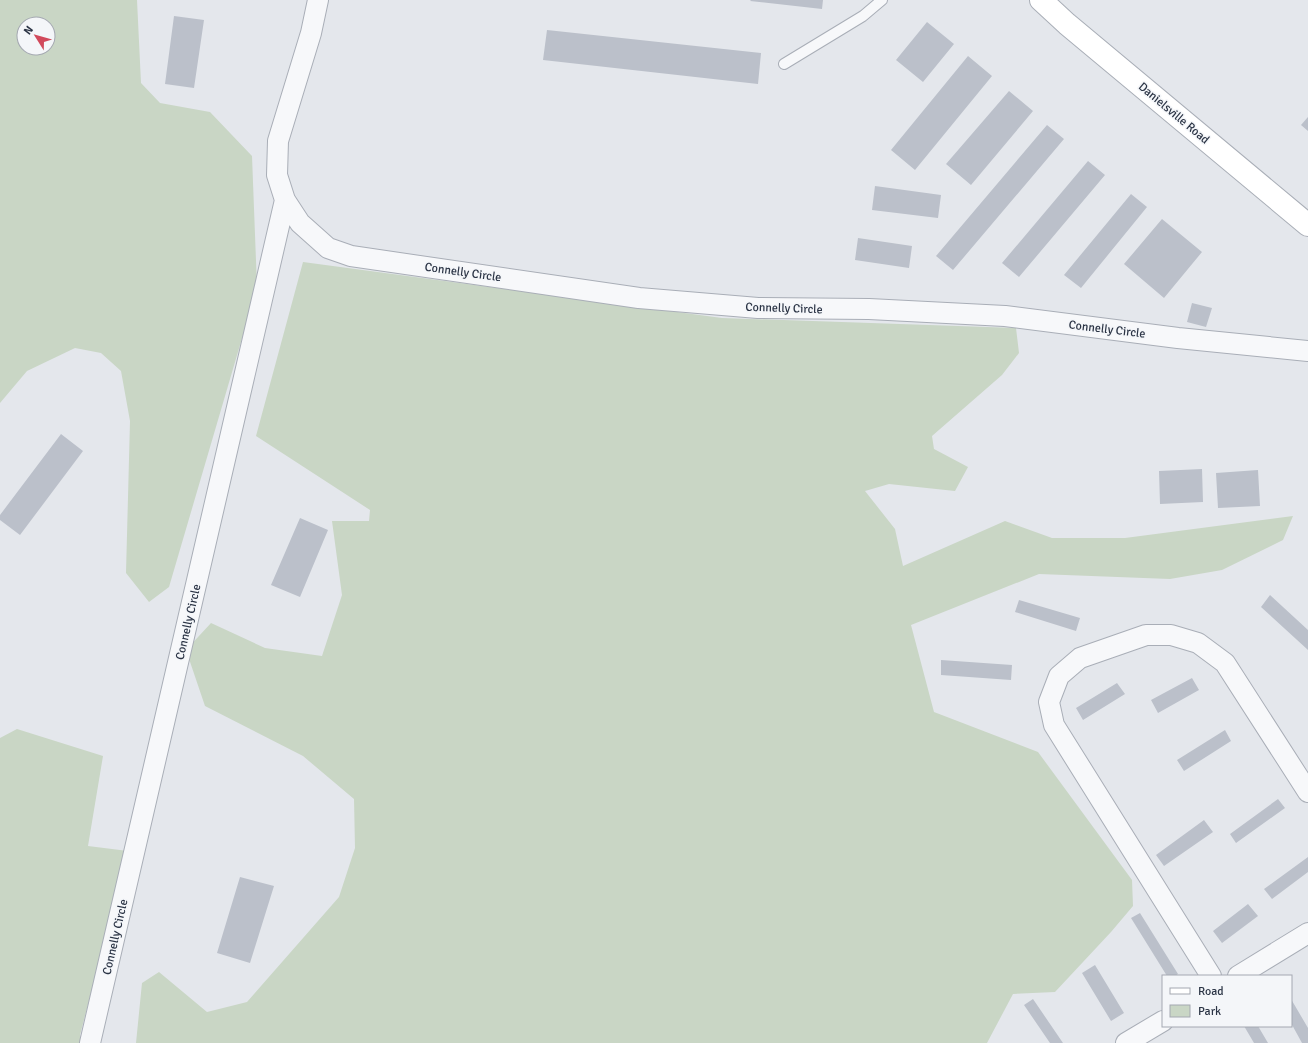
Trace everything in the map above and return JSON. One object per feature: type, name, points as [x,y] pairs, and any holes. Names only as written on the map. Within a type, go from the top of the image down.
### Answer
[{"type":"main road","name":"Danielsville Road","points":[[1041,0],[1067,24],[1308,224]]},
{"type":"street","name":"Connelly Circle","points":[[318,0],[311,33],[278,141],[277,175],[285,200],[300,223],[328,248],[351,256],[639,298],[758,308],[869,309],[1005,316],[1178,338],[1308,351]]},
{"type":"street","name":"Connelly Circle","points":[[90,1043],[285,200]]},
{"type":"street","points":[[1210,975],[1054,725],[1049,702],[1059,676],[1080,658],[1146,635],[1171,635],[1198,643],[1225,663],[1308,792]]},
{"type":"street","points":[[1240,975],[1308,933]]},
{"type":"street","points":[[1126,1043],[1162,1022]]},
{"type":"lane","points":[[784,64],[863,16],[882,0]]},
{"type":"green space","points":[[0,0],[137,0],[141,83],[160,103],[210,112],[252,156],[257,287],[169,587],[149,602],[126,573],[130,421],[121,371],[101,353],[75,348],[27,371],[0,403]]},
{"type":"green space","points":[[303,262],[722,318],[1016,328],[1019,353],[1002,375],[932,436],[934,449],[968,467],[955,491],[889,484],[865,491],[895,529],[903,566],[1005,521],[1052,538],[1125,538],[1293,516],[1283,540],[1222,570],[1170,579],[1039,574],[911,625],[934,712],[1038,752],[1132,880],[1133,906],[1055,992],[1013,994],[987,1043],[136,1043],[142,983],[159,972],[207,1012],[247,1002],[339,897],[355,848],[354,799],[303,756],[205,706],[186,650],[211,623],[265,648],[322,656],[342,595],[332,521],[369,521],[370,510],[256,436]]},
{"type":"green space","points":[[17,729],[103,756],[88,846],[128,851],[80,1035],[83,1043],[0,1043],[0,738]]},
{"type":"building","points":[[823,0],[822,9],[750,1]]},
{"type":"building","points":[[174,16],[204,20],[194,88],[165,84]]},
{"type":"building","points":[[927,22],[954,44],[923,82],[896,60]]},
{"type":"building","points":[[547,30],[761,53],[758,84],[543,60]]},
{"type":"building","points":[[968,56],[992,76],[915,170],[891,150]]},
{"type":"building","points":[[1009,91],[1033,111],[971,185],[946,164]]},
{"type":"building","points":[[1308,117],[1308,131],[1301,125]]},
{"type":"building","points":[[1047,125],[1064,139],[953,270],[936,256]]},
{"type":"building","points":[[1088,161],[1105,175],[1019,277],[1002,263]]},
{"type":"building","points":[[875,186],[941,195],[938,218],[872,210]]},
{"type":"building","points":[[1131,194],[1147,207],[1081,288],[1064,275]]},
{"type":"building","points":[[1162,219],[1202,252],[1164,298],[1124,264]]},
{"type":"building","points":[[858,238],[912,246],[909,268],[855,260]]},
{"type":"building","points":[[1192,303],[1212,308],[1206,327],[1187,322]]},
{"type":"building","points":[[61,434],[83,451],[20,535],[0,520],[0,515]]},
{"type":"building","points":[[1202,469],[1203,502],[1160,504],[1159,471]]},
{"type":"building","points":[[1258,470],[1260,506],[1218,508],[1216,473]]},
{"type":"building","points":[[300,518],[328,530],[300,597],[271,585]]},
{"type":"building","points":[[1270,595],[1308,630],[1308,650],[1261,607]]},
{"type":"building","points":[[1019,600],[1080,618],[1076,631],[1015,612]]},
{"type":"building","points":[[941,660],[1012,665],[1011,680],[941,675]]},
{"type":"building","points":[[1192,678],[1199,690],[1158,713],[1151,700]]},
{"type":"building","points":[[1117,683],[1125,694],[1083,720],[1076,708]]},
{"type":"building","points":[[1225,730],[1231,741],[1184,771],[1177,760]]},
{"type":"building","points":[[1278,799],[1285,808],[1236,843],[1230,834]]},
{"type":"building","points":[[1204,820],[1213,832],[1164,866],[1156,855]]},
{"type":"building","points":[[1308,857],[1308,872],[1272,899],[1264,889]]},
{"type":"building","points":[[240,877],[274,886],[250,963],[217,953]]},
{"type":"building","points":[[1248,904],[1258,916],[1222,943],[1213,931]]},
{"type":"building","points":[[1140,913],[1178,974],[1166,975],[1131,918]]},
{"type":"building","points":[[1095,965],[1124,1013],[1111,1021],[1082,973]]},
{"type":"building","points":[[1033,999],[1063,1043],[1050,1043],[1024,1005]]},
{"type":"building","points":[[1292,1001],[1308,1028],[1308,1043],[1302,1043],[1292,1025]]},
{"type":"building","points":[[1245,1027],[1259,1027],[1268,1043],[1254,1043]]}]
